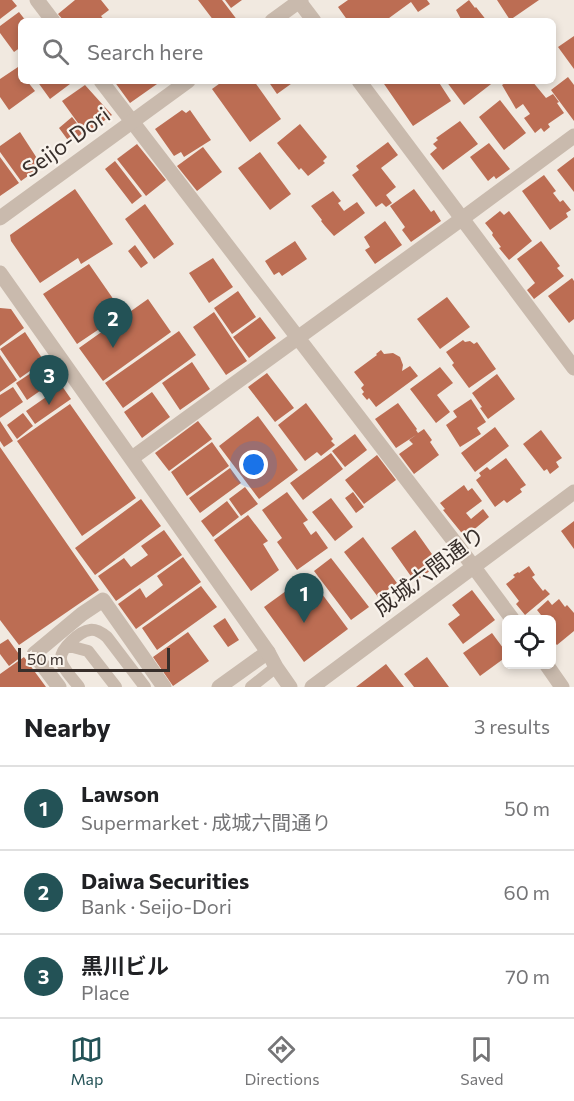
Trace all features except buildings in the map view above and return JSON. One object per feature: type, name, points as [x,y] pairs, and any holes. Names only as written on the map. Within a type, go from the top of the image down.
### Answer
[{"type":"street","points":[[37,0],[51,18]]},
{"type":"street","points":[[276,18],[299,0],[312,18]]},
{"type":"street","points":[[103,84],[509,615]]},
{"type":"street","name":"Seijo-Dori","points":[[0,218],[185,84]]},
{"type":"street","points":[[361,84],[574,368]]},
{"type":"street","points":[[132,458],[574,136]]},
{"type":"street","points":[[2,280],[132,458],[268,651],[290,687]]},
{"type":"street","name":"成城六間通り","points":[[312,687],[574,492]]},
{"type":"street","points":[[59,687],[34,654],[82,614],[103,600],[164,687]]},
{"type":"street","points":[[219,687],[268,651]]},
{"type":"street","points":[[549,669],[562,687]]},
{"type":"lane","points":[[79,687],[62,664],[62,652],[85,631],[91,629],[107,637],[145,687]]},
{"type":"lane","points":[[66,647],[88,651],[116,687]]},
{"type":"lane","points":[[251,687],[276,667]]},
{"type":"place","name":"Daiwa Securities","points":[[113,348]]},
{"type":"place","name":"黒川ビル","points":[[49,405]]},
{"type":"place","name":"Lawson","points":[[304,623]]}]
